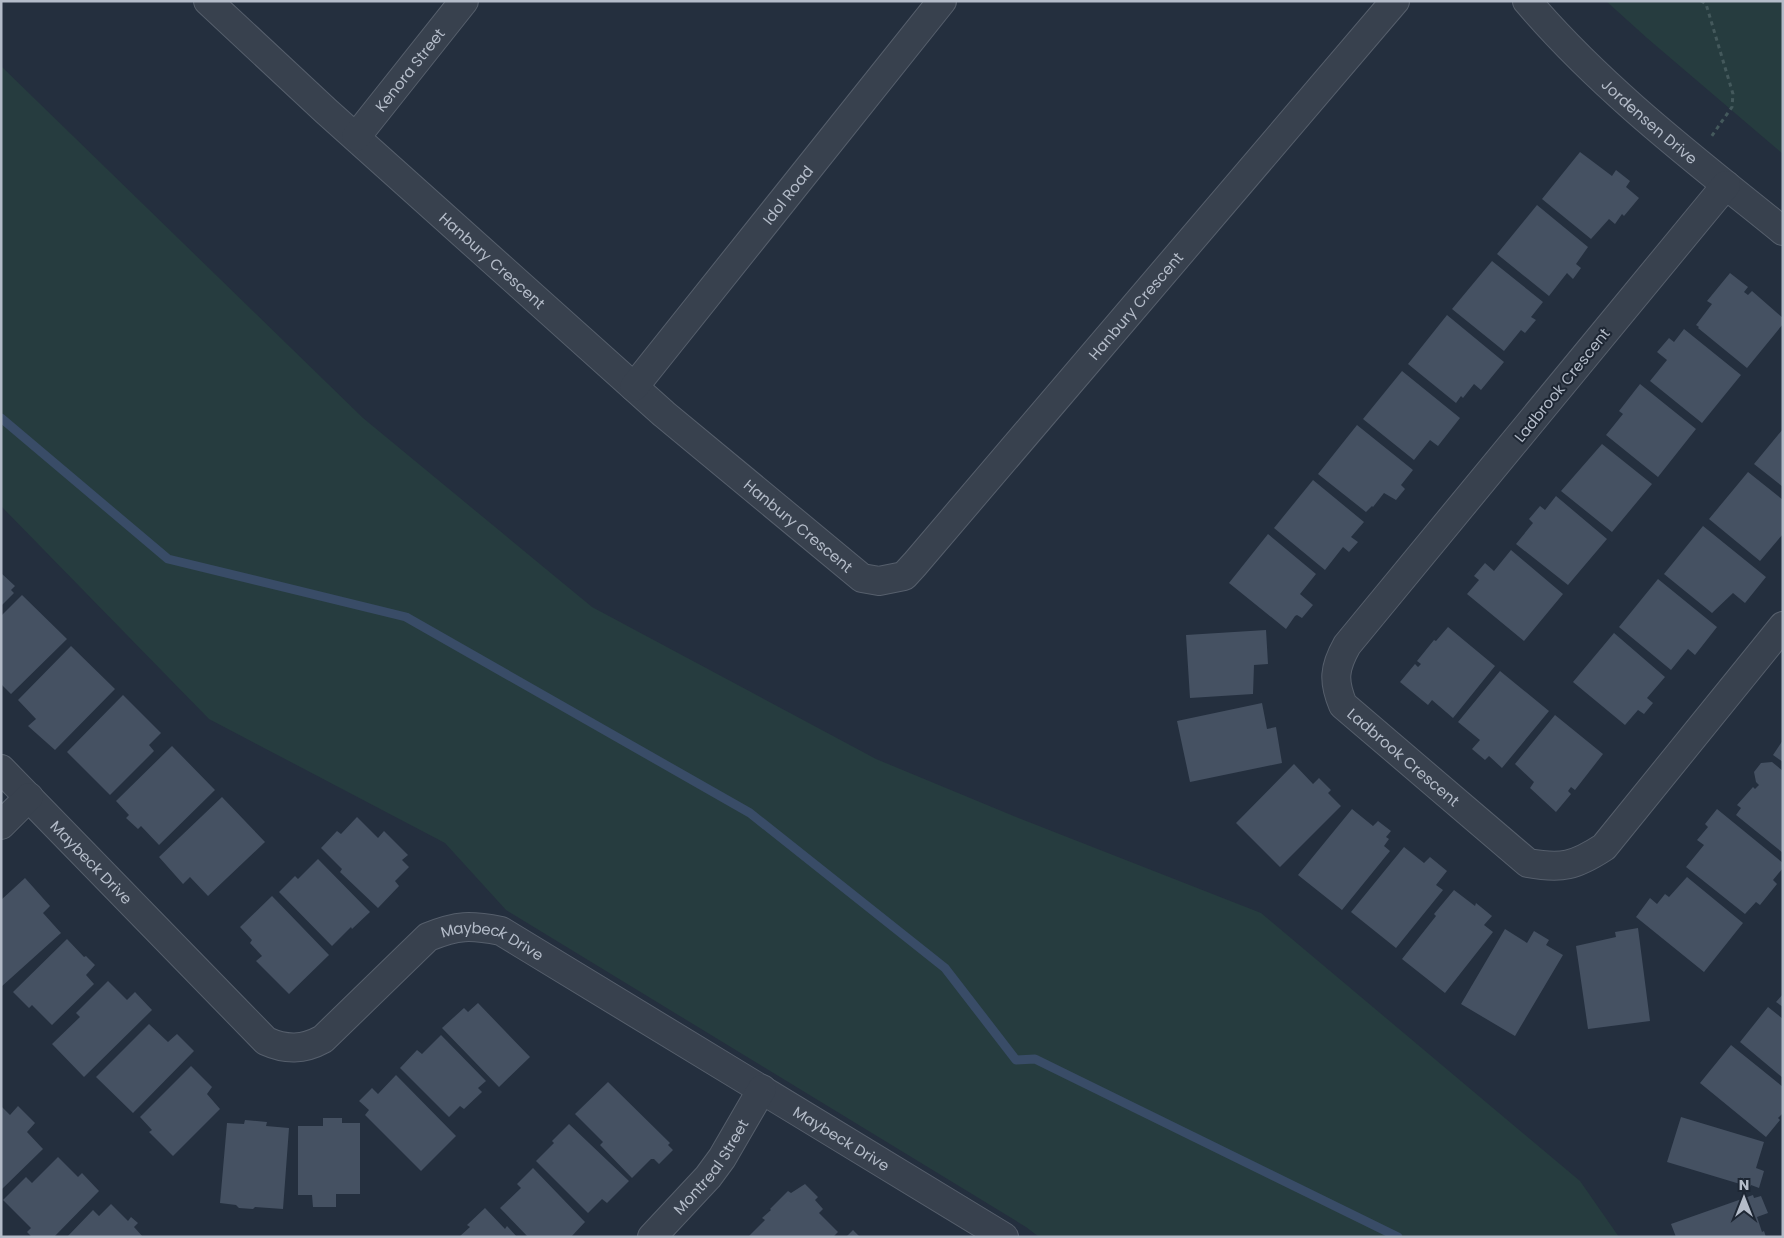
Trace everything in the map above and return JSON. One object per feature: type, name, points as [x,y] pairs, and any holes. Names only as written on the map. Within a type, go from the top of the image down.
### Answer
[{"type":"street","name":"Hanbury Crescent","points":[[208,1],[664,414],[862,578],[878,581],[904,576],[1395,1]]},
{"type":"street","name":"Kenora Street","points":[[356,137],[464,1]]},
{"type":"street","name":"Idol Road","points":[[634,388],[942,1]]},
{"type":"street","name":"Jordensen Drive","points":[[1527,1],[1543,20],[1627,104],[1783,231]]},
{"type":"street","name":"Ladbrook Crescent","points":[[1726,185],[1347,645],[1337,667],[1337,691],[1344,705],[1528,863],[1568,866],[1587,858],[1604,847],[1783,626]]},
{"type":"street","name":"Maybeck Drive","points":[[1,769],[266,1041],[279,1046],[304,1048],[323,1039],[428,937],[450,928],[474,926],[501,931],[1004,1237]]},
{"type":"street","points":[[1,825],[29,797]]},
{"type":"street","name":"Montreal Street","points":[[652,1237],[708,1178],[722,1158],[762,1089]]},
{"type":"path","points":[[1695,160],[1732,107],[1733,94],[1706,4],[1701,1]]},
{"type":"green space","points":[[1606,1],[1783,1],[1783,154],[1647,38]]},
{"type":"green space","points":[[1,66],[363,418],[592,607],[876,759],[1016,817],[1261,913],[1580,1181],[1619,1237],[1039,1237],[1026,1227],[506,910],[445,843],[209,719],[1,506]]},
{"type":"building","points":[[1580,152],[1612,176],[1616,170],[1630,181],[1626,187],[1639,198],[1624,216],[1622,214],[1615,224],[1609,219],[1591,239],[1542,199]]},
{"type":"building","points":[[1537,205],[1588,247],[1576,264],[1581,268],[1573,279],[1567,273],[1549,296],[1497,254]]},
{"type":"building","points":[[1492,261],[1543,302],[1531,317],[1536,320],[1525,333],[1521,330],[1504,351],[1452,309]]},
{"type":"building","points":[[1730,273],[1748,287],[1744,292],[1748,295],[1752,291],[1783,318],[1783,324],[1747,368],[1696,325],[1712,304],[1707,301]]},
{"type":"building","points":[[1447,315],[1504,362],[1481,390],[1474,384],[1463,398],[1461,396],[1456,403],[1408,364]]},
{"type":"building","points":[[1684,329],[1741,375],[1702,423],[1650,381],[1667,360],[1657,352],[1669,338],[1674,342]]},
{"type":"building","points":[[1402,371],[1460,418],[1438,446],[1430,440],[1414,460],[1363,419]]},
{"type":"building","points":[[1640,384],[1696,429],[1658,477],[1606,435],[1623,414],[1619,411]]},
{"type":"building","points":[[1357,425],[1413,470],[1401,485],[1405,489],[1396,500],[1384,493],[1373,507],[1366,512],[1318,474]]},
{"type":"building","points":[[1783,429],[1783,487],[1754,464]]},
{"type":"building","points":[[1602,444],[1652,484],[1612,532],[1561,491]]},
{"type":"building","points":[[1748,472],[1783,500],[1783,534],[1760,561],[1709,519]]},
{"type":"building","points":[[1313,480],[1364,522],[1351,537],[1358,542],[1349,552],[1343,547],[1325,570],[1274,528]]},
{"type":"building","points":[[1556,496],[1607,539],[1568,585],[1516,544],[1533,523],[1529,519],[1540,506],[1545,510]]},
{"type":"building","points":[[1703,526],[1766,577],[1745,603],[1733,593],[1712,613],[1664,574]]},
{"type":"building","points":[[1268,534],[1316,574],[1300,594],[1313,605],[1302,618],[1297,615],[1295,616],[1286,629],[1229,583]]},
{"type":"building","points":[[1511,550],[1563,594],[1524,641],[1467,594],[1479,580],[1474,576],[1485,563],[1494,571]]},
{"type":"building","points":[[1,573],[15,586],[11,590],[14,593],[1,606]]},
{"type":"building","points":[[1658,579],[1717,627],[1695,655],[1688,649],[1671,670],[1619,627]]},
{"type":"building","points":[[22,595],[67,639],[11,694],[1,684],[1,616]]},
{"type":"building","points":[[1448,627],[1495,666],[1453,718],[1432,700],[1428,705],[1400,682],[1415,664],[1418,667],[1421,664],[1417,661],[1434,640],[1436,641]]},
{"type":"building","points":[[1266,630],[1268,664],[1254,665],[1253,694],[1190,698],[1186,635]]},
{"type":"building","points":[[1614,633],[1665,677],[1647,698],[1653,703],[1644,714],[1638,710],[1625,725],[1573,682]]},
{"type":"building","points":[[71,646],[115,689],[55,750],[28,726],[36,719],[18,700]]},
{"type":"building","points":[[1500,671],[1549,711],[1502,768],[1489,756],[1485,760],[1472,749],[1480,740],[1458,722]]},
{"type":"building","points":[[123,695],[161,733],[149,745],[154,751],[110,795],[67,752]]},
{"type":"building","points":[[1262,703],[1267,729],[1276,727],[1282,763],[1190,782],[1177,721]]},
{"type":"building","points":[[1555,715],[1603,754],[1575,790],[1571,787],[1568,791],[1571,794],[1556,812],[1530,788],[1534,782],[1515,764]]},
{"type":"building","points":[[1783,740],[1783,762],[1773,755]]},
{"type":"building","points":[[172,746],[215,790],[159,845],[141,826],[138,829],[126,818],[129,815],[116,801]]},
{"type":"building","points":[[1772,762],[1783,771],[1783,853],[1736,815],[1741,808],[1737,805],[1753,787],[1755,789],[1759,785],[1756,782],[1754,772],[1761,763]]},
{"type":"building","points":[[1294,764],[1313,784],[1319,778],[1331,790],[1328,793],[1341,806],[1280,867],[1236,823]]},
{"type":"building","points":[[222,797],[265,842],[208,896],[190,877],[183,884],[159,857]]},
{"type":"building","points":[[1352,809],[1373,826],[1378,821],[1391,831],[1386,837],[1389,839],[1384,846],[1390,851],[1342,910],[1298,875]]},
{"type":"building","points":[[1717,809],[1783,863],[1783,868],[1773,880],[1777,884],[1760,905],[1756,902],[1745,914],[1686,867],[1704,845],[1697,840],[1708,827],[1705,824]]},
{"type":"building","points":[[357,817],[378,838],[384,831],[408,855],[402,860],[409,867],[395,881],[399,886],[378,908],[340,872],[342,869],[321,848],[337,831],[341,834]]},
{"type":"building","points":[[1404,847],[1424,863],[1430,857],[1447,871],[1436,885],[1443,890],[1396,948],[1351,912]]},
{"type":"building","points":[[318,859],[370,912],[332,946],[279,892],[295,876],[298,879]]},
{"type":"building","points":[[1687,877],[1743,923],[1704,972],[1636,917],[1650,898],[1657,904],[1665,894],[1669,897]]},
{"type":"building","points":[[25,878],[50,906],[43,913],[61,933],[1,987],[1,900]]},
{"type":"building","points":[[1454,890],[1475,906],[1476,903],[1492,916],[1484,925],[1493,932],[1445,993],[1402,959],[1436,916],[1434,914]]},
{"type":"building","points":[[272,896],[329,955],[289,994],[256,961],[262,956],[250,943],[252,940],[240,927]]},
{"type":"building","points":[[1638,928],[1650,1021],[1588,1029],[1576,946],[1616,937],[1615,932]]},
{"type":"building","points":[[1505,929],[1527,943],[1534,931],[1549,940],[1546,945],[1563,955],[1515,1036],[1461,1004]]},
{"type":"building","points":[[67,939],[84,957],[86,956],[95,965],[86,975],[94,984],[52,1025],[32,1005],[29,1008],[13,992]]},
{"type":"building","points":[[108,981],[127,1000],[135,992],[152,1010],[84,1077],[52,1044],[80,1017],[76,1013]]},
{"type":"building","points":[[1783,994],[1783,1007],[1776,1002]]},
{"type":"building","points":[[478,1003],[530,1057],[499,1087],[442,1028],[464,1008],[468,1012]]},
{"type":"building","points":[[1768,1007],[1783,1019],[1783,1078],[1740,1042]]},
{"type":"building","points":[[149,1024],[168,1042],[177,1034],[194,1051],[133,1113],[96,1077]]},
{"type":"building","points":[[441,1035],[486,1081],[478,1088],[482,1092],[464,1109],[460,1106],[449,1117],[400,1068],[417,1050],[422,1054]]},
{"type":"building","points":[[1731,1045],[1783,1087],[1783,1113],[1778,1118],[1780,1120],[1766,1137],[1700,1083]]},
{"type":"building","points":[[191,1066],[212,1087],[207,1094],[220,1109],[173,1156],[149,1132],[152,1130],[140,1117]]},
{"type":"building","points":[[396,1075],[456,1136],[421,1171],[365,1115],[369,1110],[359,1101],[372,1088],[378,1094]]},
{"type":"building","points":[[608,1082],[670,1143],[668,1145],[673,1150],[659,1164],[654,1159],[651,1159],[632,1178],[600,1145],[603,1142],[575,1114]]},
{"type":"building","points":[[1,1106],[10,1115],[18,1106],[35,1123],[27,1132],[43,1149],[1,1190]]},
{"type":"building","points":[[1681,1117],[1764,1142],[1756,1168],[1764,1171],[1759,1188],[1667,1162]]},
{"type":"building","points":[[323,1118],[342,1118],[342,1123],[360,1123],[360,1194],[336,1194],[336,1207],[313,1207],[312,1195],[298,1195],[298,1126],[323,1126]]},
{"type":"building","points":[[245,1120],[267,1122],[266,1126],[289,1128],[283,1209],[239,1208],[236,1205],[220,1203],[227,1123],[244,1124]]},
{"type":"building","points":[[569,1124],[629,1181],[607,1203],[602,1199],[588,1213],[536,1161]]},
{"type":"building","points":[[58,1157],[78,1177],[82,1173],[99,1191],[54,1237],[32,1237],[27,1232],[31,1228],[3,1200],[26,1177],[32,1183]]},
{"type":"building","points":[[533,1168],[585,1222],[571,1237],[528,1237],[500,1208],[521,1188],[517,1184]]},
{"type":"building","points":[[805,1184],[818,1197],[815,1200],[823,1209],[819,1213],[838,1232],[833,1237],[748,1237],[765,1220],[762,1218],[788,1191],[791,1193]]},
{"type":"building","points":[[1753,1195],[1754,1198],[1761,1196],[1768,1213],[1757,1217],[1762,1232],[1764,1231],[1766,1237],[1676,1237],[1671,1224]]},
{"type":"building","points":[[111,1204],[128,1221],[131,1217],[138,1223],[134,1227],[143,1237],[67,1237],[93,1210],[99,1216]]},
{"type":"building","points":[[485,1208],[505,1229],[507,1226],[517,1237],[459,1237],[470,1227],[467,1225]]},
{"type":"building","points":[[853,1230],[860,1237],[846,1237]]},
{"type":"waterway","points":[[1,418],[168,559],[406,617],[750,813],[945,968],[1016,1060],[1035,1059],[1398,1237]]}]
